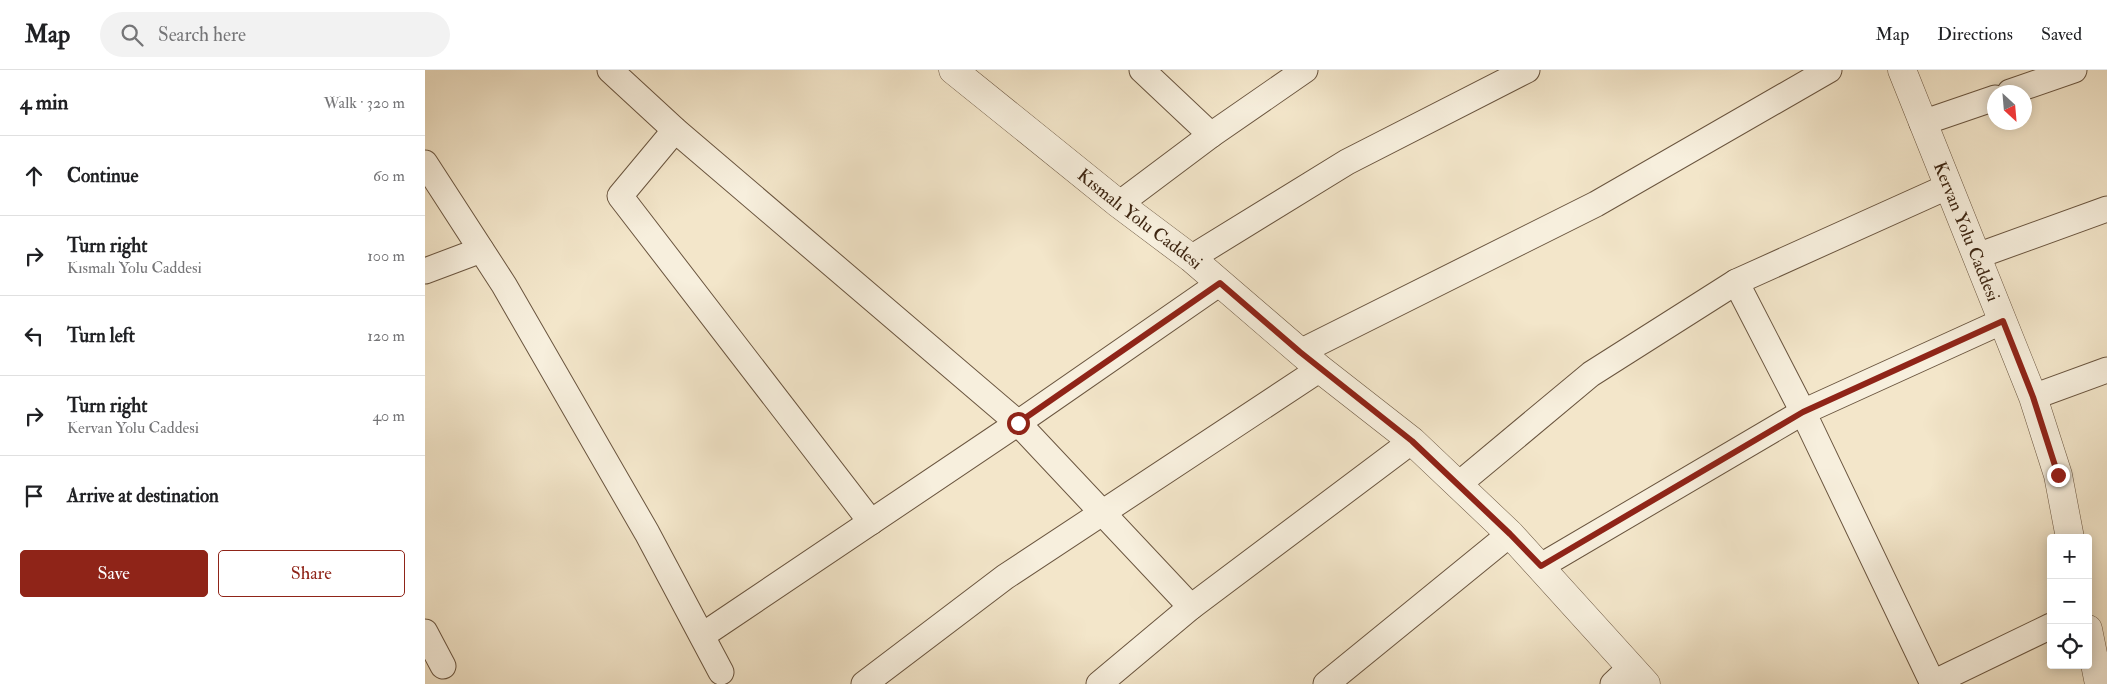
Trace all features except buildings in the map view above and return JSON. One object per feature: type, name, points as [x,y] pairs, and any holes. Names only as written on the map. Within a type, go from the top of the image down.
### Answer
[{"type":"street","points":[[610,70],[675,130],[1018,423],[1104,512],[1191,607]]},
{"type":"street","name":"Kısmalı Yolu Caddesi","points":[[953,70],[1119,204],[1191,258],[1320,369],[1412,441],[1459,484],[1541,566],[1630,679]]},
{"type":"street","points":[[1142,70],[1211,135]]},
{"type":"street","points":[[1119,204],[1211,135],[1304,70]]},
{"type":"street","points":[[1191,258],[1347,162],[1527,70]]},
{"type":"street","points":[[1300,352],[1596,204],[1829,70]]},
{"type":"street","name":"Kervan Yolu Caddesi","points":[[1903,70],[1922,123],[2033,397],[2058,475],[2070,534]]},
{"type":"street","points":[[2030,85],[2074,70]]},
{"type":"street","points":[[1922,123],[1987,101]]},
{"type":"street","points":[[675,130],[620,196],[871,522]]},
{"type":"street","points":[[425,163],[509,293],[637,516],[703,635],[721,672]]},
{"type":"street","points":[[1459,484],[1591,374],[1736,282],[1949,186]]},
{"type":"street","points":[[1977,256],[2107,209]]},
{"type":"street","points":[[425,271],[481,250]]},
{"type":"street","points":[[1736,282],[1803,412],[1933,684],[2047,628]]},
{"type":"street","points":[[703,635],[1018,423],[1220,283]]},
{"type":"street","points":[[1541,566],[1803,412],[2003,321]]},
{"type":"street","points":[[864,684],[1005,577],[1320,369]]},
{"type":"street","points":[[2033,397],[2107,370]]},
{"type":"street","points":[[1099,684],[1191,607],[1412,441]]},
{"type":"street","points":[[1327,684],[1510,534]]},
{"type":"street","points":[[425,632],[443,666]]},
{"type":"street","points":[[2092,649],[2099,684]]},
{"type":"route","points":[[1018,423],[1220,283],[1320,369],[1412,441],[1459,484],[1541,566],[1803,412],[2003,321],[2033,397],[2058,475]]}]
